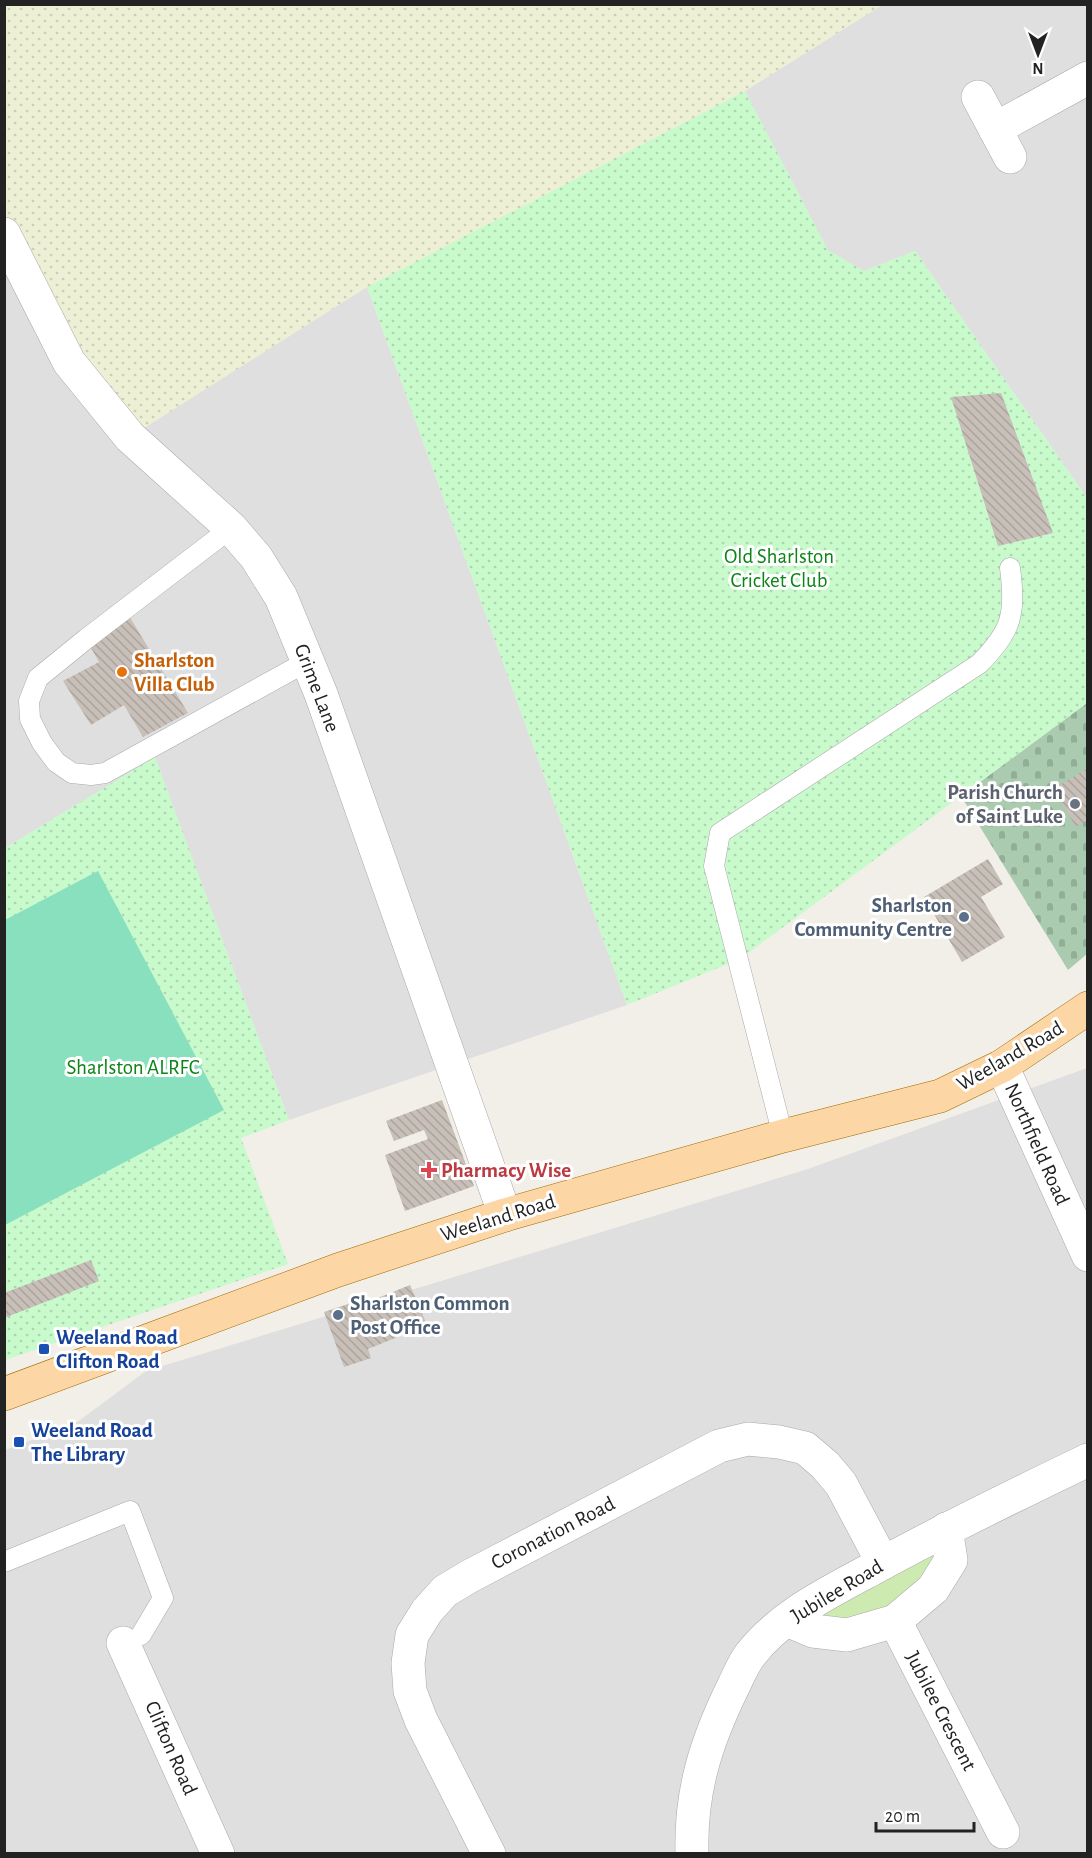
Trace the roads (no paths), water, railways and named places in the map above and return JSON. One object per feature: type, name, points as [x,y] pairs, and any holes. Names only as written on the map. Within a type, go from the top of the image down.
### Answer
[{"type":"main road","name":"Weeland Road","points":[[4,1394],[338,1270],[505,1215],[783,1136],[940,1096],[1002,1066],[1088,1008]]},
{"type":"street","points":[[978,97],[1003,143],[1088,78]]},
{"type":"street","name":"Grime Lane","points":[[4,234],[69,362],[130,437],[231,528],[256,557],[281,597],[308,661],[505,1215]]},
{"type":"street","name":"Northfield Road","points":[[1002,1066],[1088,1255]]},
{"type":"street","name":"Coronation Road","points":[[489,1854],[421,1720],[410,1691],[408,1663],[412,1635],[427,1611],[445,1591],[719,1446],[748,1439],[779,1442],[805,1448],[825,1465],[841,1484],[883,1563]]},
{"type":"street","name":"Jubilee Road","points":[[692,1854],[691,1835],[695,1795],[705,1750],[748,1656],[774,1629],[805,1606],[946,1529],[1088,1460]]},
{"type":"street","points":[[787,1620],[813,1630],[847,1635],[895,1621],[933,1589],[951,1560],[946,1529]]},
{"type":"street","name":"Jubilee Crescent","points":[[895,1621],[1004,1832]]},
{"type":"street","name":"Clifton Road","points":[[122,1643],[218,1854]]},
{"type":"lane","points":[[231,528],[38,678],[29,701],[30,719],[42,743],[56,762],[72,772],[91,775],[105,773],[308,661]]},
{"type":"lane","points":[[783,1136],[714,866],[720,833],[979,664],[997,646],[1007,629],[1014,597],[1010,568]]},
{"type":"lane","points":[[4,1562],[130,1511],[163,1598],[122,1643]]},
{"type":"place","name":"Sharlston Villa Club","points":[[122,672]]},
{"type":"place","name":"Parish Church of Saint Luke","points":[[1075,804]]},
{"type":"place","name":"Sharlston Community Centre","points":[[964,917]]},
{"type":"place","name":"Pharmacy Wise","points":[[429,1170]]},
{"type":"place","name":"Sharlston Common Post Office","points":[[338,1315]]},
{"type":"place","name":"Weeland Road Clifton Road","points":[[44,1349]]},
{"type":"place","name":"Weeland Road The Library","points":[[19,1442]]},
{"type":"park label","name":"Old Sharlston Cricket Club","points":[[779,568]]},
{"type":"park label","name":"Sharlston ALRFC","points":[[133,1067]]}]
